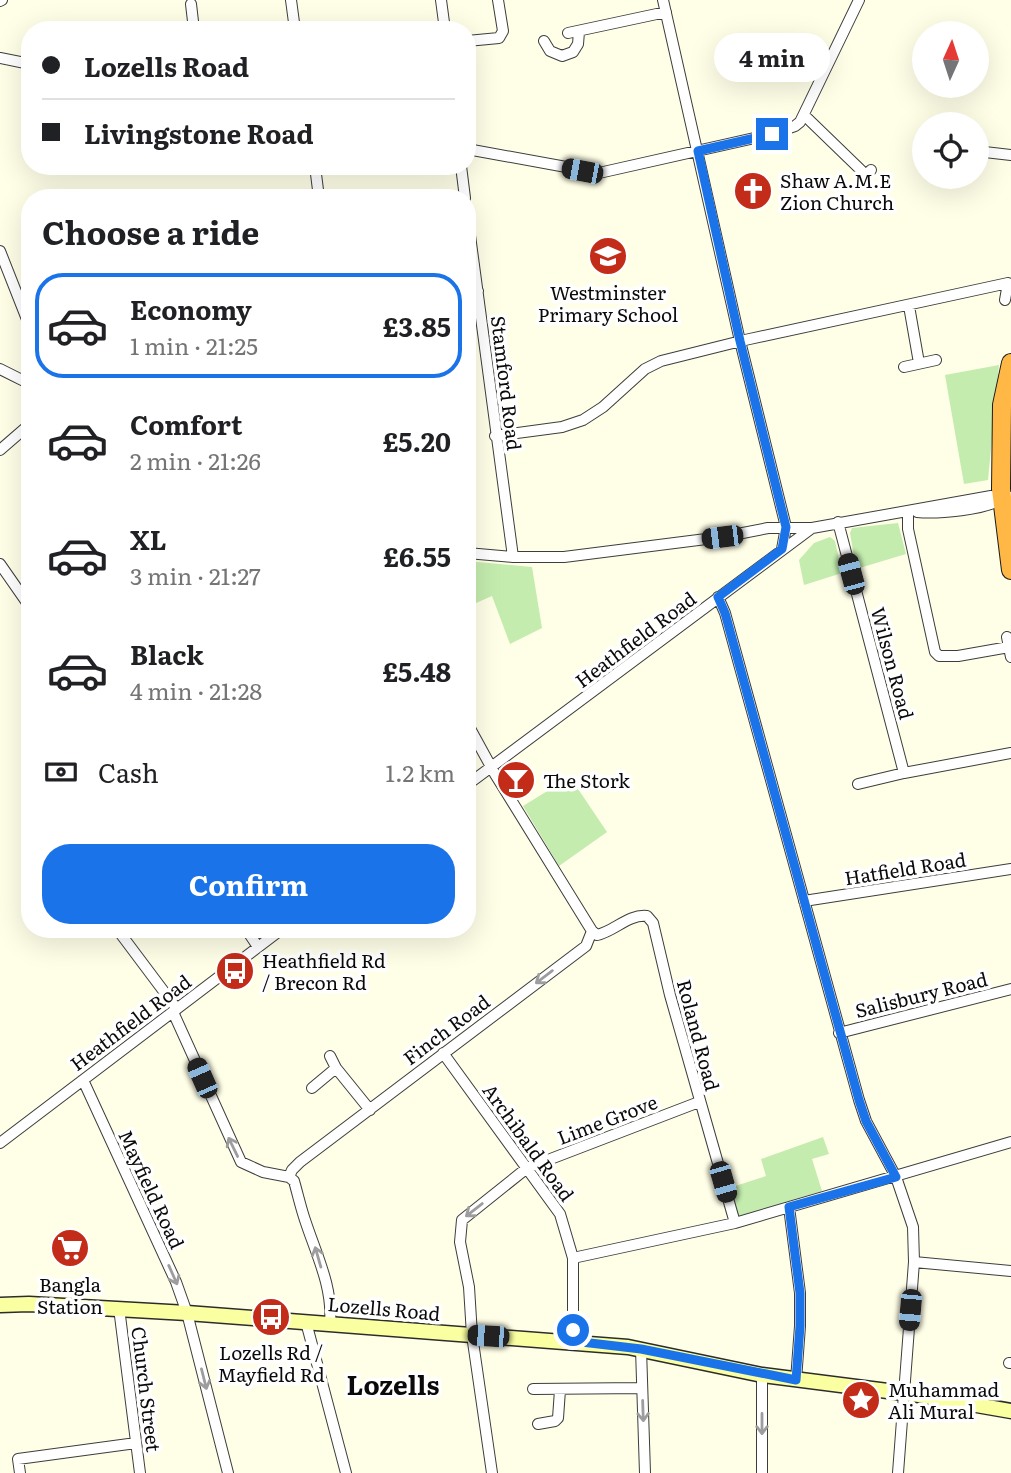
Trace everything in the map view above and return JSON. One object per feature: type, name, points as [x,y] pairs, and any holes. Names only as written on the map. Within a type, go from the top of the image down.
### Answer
[{"type":"highway","points":[[1010,557],[1002,405],[1011,363]]},
{"type":"highway","points":[[1007,498],[1011,455]]},
{"type":"main road","name":"Lozells Road","points":[[0,1305],[119,1308],[573,1341],[641,1349],[762,1375],[1011,1410]]},
{"type":"street","points":[[291,0],[294,21]]},
{"type":"street","points":[[440,0],[444,21]]},
{"type":"street","points":[[476,40],[499,38],[503,31],[498,0]]},
{"type":"street","points":[[663,0],[740,341],[786,527],[782,549]]},
{"type":"street","points":[[476,151],[599,173],[772,134],[796,125],[804,115],[859,0]]},
{"type":"street","points":[[191,4],[193,21]]},
{"type":"street","points":[[544,41],[550,51],[562,55],[573,52],[578,44],[574,33],[666,12]]},
{"type":"street","points":[[0,58],[21,62]]},
{"type":"street","points":[[804,115],[866,175],[871,170]]},
{"type":"street","points":[[989,152],[1011,155]]},
{"type":"street","points":[[0,251],[21,304]]},
{"type":"street","points":[[495,436],[562,427],[583,420],[603,407],[645,369],[661,361],[740,341],[1008,283],[1004,300]]},
{"type":"street","points":[[909,306],[919,363]]},
{"type":"street","name":"Stamford Road","points":[[476,312],[513,557]]},
{"type":"street","points":[[904,367],[936,359]]},
{"type":"street","points":[[0,367],[21,374]]},
{"type":"street","points":[[0,367],[21,379]]},
{"type":"street","points":[[0,450],[21,432]]},
{"type":"street","name":"Heathfield Road","points":[[476,779],[812,528],[908,511],[930,513],[952,510],[997,503],[1007,498]]},
{"type":"street","points":[[908,511],[908,529],[935,652],[939,656],[958,656],[1009,647]]},
{"type":"street","name":"Wilson Road","points":[[838,522],[904,773]]},
{"type":"street","points":[[476,554],[564,557],[722,537],[769,534],[786,527],[812,528]]},
{"type":"street","points":[[0,564],[21,594]]},
{"type":"street","points":[[718,597],[725,613],[839,1033],[866,1121],[896,1177],[913,1227],[914,1262],[898,1473]]},
{"type":"street","points":[[476,739],[592,932]]},
{"type":"street","points":[[858,784],[1011,753]]},
{"type":"street","name":"Hatfield Road","points":[[804,901],[1011,869]]},
{"type":"street","name":"Roland Road","points":[[592,932],[597,935],[604,934],[639,915],[647,916],[653,923],[699,1102],[735,1223]]},
{"type":"street","name":"Finch Road","points":[[289,1177],[300,1162],[586,946],[592,932]]},
{"type":"street","points":[[123,938],[175,1011],[241,1162],[294,1181],[332,1303],[330,1323]]},
{"type":"street","points":[[252,938],[258,947]]},
{"type":"street","name":"Heathfield Road","points":[[0,1143],[270,938]]},
{"type":"street","name":"Salisbury Road","points":[[839,1033],[1011,989]]},
{"type":"street","name":"Archibald Road","points":[[443,1053],[560,1214],[573,1258],[573,1341]]},
{"type":"street","points":[[330,1056],[370,1110]]},
{"type":"street","points":[[312,1088],[337,1068]]},
{"type":"street","name":"Mayfield Road","points":[[83,1080],[176,1282],[187,1313],[228,1473]]},
{"type":"street","name":"Lime Grove","points":[[472,1335],[469,1287],[460,1242],[462,1220],[527,1168],[699,1102]]},
{"type":"street","points":[[573,1258],[735,1223],[1011,1142]]},
{"type":"street","points":[[789,1207],[800,1293],[796,1380]]},
{"type":"street","points":[[914,1262],[1011,1271]]},
{"type":"street","name":"Church Street","points":[[119,1308],[140,1473]]},
{"type":"street","points":[[306,1322],[346,1473]]},
{"type":"street","points":[[472,1335],[492,1473]]},
{"type":"street","points":[[641,1349],[645,1473]]},
{"type":"street","points":[[762,1375],[762,1473]]},
{"type":"street","points":[[533,1389],[642,1388]]},
{"type":"street","points":[[538,1424],[558,1418],[560,1390]]},
{"type":"street","points":[[20,1473],[18,1459],[136,1443]]},
{"type":"green space","points":[[999,365],[988,480],[964,484],[945,375]]},
{"type":"green space","points":[[898,523],[906,554],[856,569],[850,533],[852,528]]},
{"type":"green space","points":[[830,537],[835,541],[842,573],[804,585],[799,560],[814,543]]},
{"type":"green space","points":[[476,562],[532,567],[542,628],[510,644],[492,596],[476,603]]},
{"type":"green space","points":[[570,777],[607,832],[559,866],[523,806]]},
{"type":"green space","points":[[823,1137],[829,1154],[812,1159],[822,1191],[736,1217],[729,1188],[766,1176],[761,1159]]},
{"type":"place","name":"Shaw A.M.E Zion Church","points":[[753,191]]},
{"type":"place","name":"Westminster Primary School","points":[[608,256]]},
{"type":"place","name":"The Stork","points":[[516,780]]},
{"type":"place","name":"Heathfield Rd / Brecon Rd","points":[[235,971]]},
{"type":"place","name":"Bangla Station","points":[[70,1248]]},
{"type":"place","name":"Lozells Rd / Mayfield Rd","points":[[271,1317]]},
{"type":"place","name":"Muhammad Ali Mural","points":[[861,1400]]},
{"type":"district","name":"Lozells","points":[[393,1383]]},
{"type":"route","points":[[573,1330],[573,1341],[641,1349],[796,1380],[800,1293],[789,1207],[896,1177],[866,1121],[859,1100],[725,613],[718,597],[782,549],[786,527],[740,341],[698,151],[772,134]]}]
